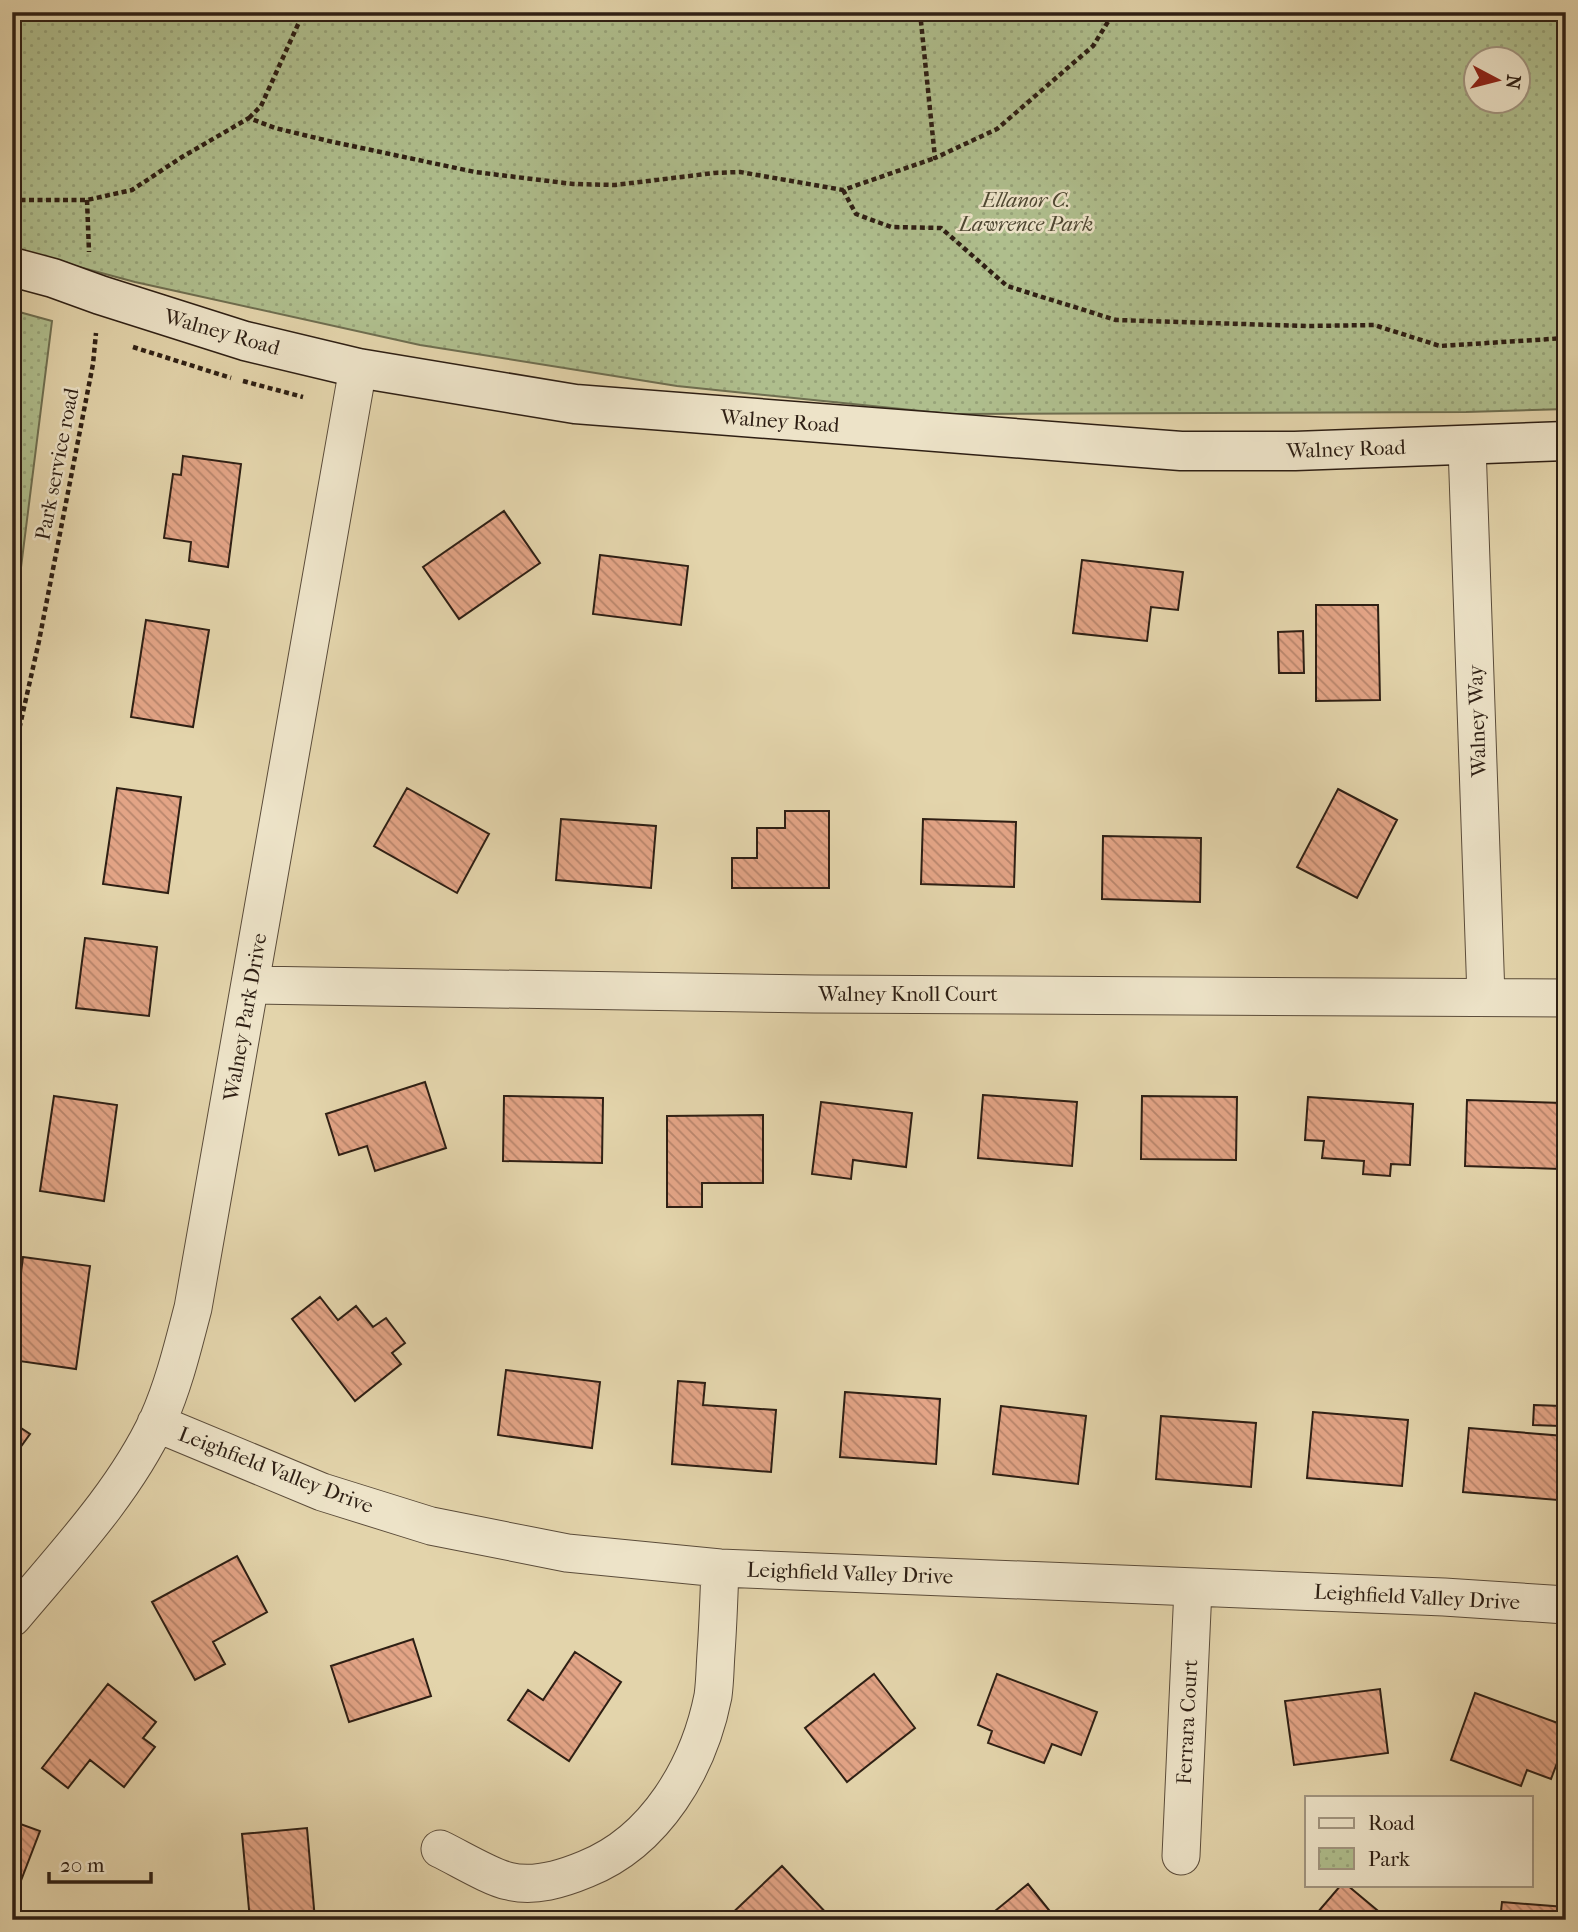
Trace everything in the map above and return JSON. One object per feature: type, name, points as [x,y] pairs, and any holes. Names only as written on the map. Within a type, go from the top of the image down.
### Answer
[{"type":"main road","name":"Walney Road","points":[[12,267],[245,341],[358,368],[575,404],[1181,451],[1295,451],[1566,441]]},
{"type":"street","name":"Walney Park Drive","points":[[12,1618],[115,1493],[156,1423],[179,1363],[193,1308],[358,368]]},
{"type":"street","name":"Walney Way","points":[[1468,445],[1486,997]]},
{"type":"street","name":"Walney Knoll Court","points":[[251,985],[828,994],[1566,998]]},
{"type":"street","name":"Leighfield Valley Drive","points":[[156,1423],[322,1492],[430,1526],[567,1553],[720,1568],[1126,1583],[1566,1605]]},
{"type":"street","points":[[440,1849],[508,1881],[558,1880],[599,1864],[624,1848],[656,1818],[684,1777],[707,1721],[714,1692],[720,1568]]},
{"type":"street","name":"Ferrara Court","points":[[1181,1856],[1193,1588]]},
{"type":"path","points":[[12,200],[87,200],[132,190],[249,118],[261,106],[280,59],[300,20],[308,12]]},
{"type":"path","points":[[920,12],[935,158]]},
{"type":"path","points":[[249,118],[275,128],[475,173],[572,184],[615,185],[714,173],[740,173],[843,190],[935,158],[997,129],[1093,46],[1114,12]]},
{"type":"path","points":[[1119,12],[1156,12]]},
{"type":"path","points":[[843,190],[856,214],[891,228],[941,228],[1007,286],[1116,320],[1306,327],[1374,325],[1440,346],[1566,338]]},
{"type":"path","points":[[87,200],[89,262],[100,295]]},
{"type":"path","name":"Park service road","points":[[12,761],[39,641],[82,423],[93,364],[100,295]]},
{"type":"green space","name":"Ellanor C. Lawrence Park","points":[[12,12],[1566,12],[1566,409],[1466,412],[951,414],[677,386],[420,345],[135,282],[12,249]]},
{"type":"green space","points":[[12,310],[52,321],[12,639]]},
{"type":"building","points":[[183,456],[241,464],[228,567],[189,561],[191,542],[164,538],[173,474],[181,475]]},
{"type":"building","points":[[504,511],[540,563],[459,619],[423,567]]},
{"type":"building","points":[[600,555],[688,566],[681,625],[593,614]]},
{"type":"building","points":[[1082,560],[1183,572],[1178,610],[1151,607],[1147,641],[1073,633]]},
{"type":"building","points":[[1316,605],[1378,605],[1380,700],[1316,701]]},
{"type":"building","points":[[146,620],[209,630],[193,727],[131,717]]},
{"type":"building","points":[[1303,631],[1304,673],[1279,673],[1278,632]]},
{"type":"building","points":[[117,788],[181,797],[168,893],[103,884]]},
{"type":"building","points":[[407,788],[489,834],[457,893],[374,846]]},
{"type":"building","points":[[1338,789],[1397,820],[1357,898],[1297,867]]},
{"type":"building","points":[[785,811],[829,811],[829,888],[732,888],[732,858],[757,858],[757,828],[785,828]]},
{"type":"building","points":[[561,819],[656,826],[651,888],[556,880]]},
{"type":"building","points":[[923,819],[1016,822],[1014,887],[921,884]]},
{"type":"building","points":[[1103,836],[1201,838],[1200,902],[1102,899]]},
{"type":"building","points":[[85,938],[157,947],[149,1016],[76,1008]]},
{"type":"building","points":[[425,1082],[446,1148],[375,1171],[367,1146],[339,1155],[326,1114]]},
{"type":"building","points":[[983,1095],[1077,1102],[1072,1166],[978,1158]]},
{"type":"building","points":[[54,1096],[117,1105],[104,1201],[40,1191]]},
{"type":"building","points":[[504,1096],[603,1098],[602,1163],[503,1161]]},
{"type":"building","points":[[1142,1096],[1237,1097],[1236,1160],[1141,1159]]},
{"type":"building","points":[[1308,1097],[1413,1104],[1410,1165],[1391,1164],[1390,1176],[1363,1174],[1364,1161],[1322,1158],[1324,1141],[1305,1140]]},
{"type":"building","points":[[1467,1100],[1562,1103],[1560,1169],[1465,1166]]},
{"type":"building","points":[[821,1102],[912,1113],[906,1167],[853,1160],[851,1179],[812,1174]]},
{"type":"building","points":[[763,1115],[763,1183],[702,1183],[702,1207],[667,1207],[667,1116]]},
{"type":"building","points":[[23,1257],[90,1266],[76,1369],[12,1360]]},
{"type":"building","points":[[320,1297],[338,1320],[356,1306],[373,1327],[386,1318],[405,1343],[392,1353],[401,1364],[355,1401],[292,1319]]},
{"type":"building","points":[[506,1370],[600,1382],[592,1448],[498,1435]]},
{"type":"building","points":[[678,1381],[705,1383],[703,1405],[776,1410],[771,1472],[672,1464]]},
{"type":"building","points":[[845,1392],[940,1399],[936,1464],[840,1457]]},
{"type":"building","points":[[1534,1405],[1561,1406],[1560,1426],[1533,1425]]},
{"type":"building","points":[[1001,1406],[1086,1416],[1078,1484],[993,1474]]},
{"type":"building","points":[[1313,1412],[1408,1420],[1402,1486],[1307,1478]]},
{"type":"building","points":[[1161,1416],[1256,1423],[1251,1487],[1156,1479]]},
{"type":"building","points":[[12,1422],[30,1434],[12,1459]]},
{"type":"building","points":[[1469,1428],[1564,1436],[1558,1500],[1463,1492]]},
{"type":"building","points":[[237,1556],[267,1612],[213,1642],[225,1664],[195,1680],[152,1602]]},
{"type":"building","points":[[413,1639],[431,1696],[349,1722],[331,1666]]},
{"type":"building","points":[[575,1652],[621,1682],[569,1761],[508,1720],[528,1690],[543,1700]]},
{"type":"building","points":[[874,1674],[915,1728],[847,1782],[805,1728]]},
{"type":"building","points":[[997,1674],[1097,1712],[1081,1755],[1052,1744],[1044,1763],[988,1743],[992,1731],[978,1725]]},
{"type":"building","points":[[108,1684],[156,1722],[143,1738],[155,1747],[124,1787],[90,1760],[68,1788],[42,1768]]},
{"type":"building","points":[[1380,1689],[1388,1753],[1294,1765],[1285,1701]]},
{"type":"building","points":[[1475,1693],[1566,1726],[1566,1739],[1551,1779],[1527,1770],[1521,1786],[1451,1760]]},
{"type":"building","points":[[12,1821],[40,1831],[12,1904]]},
{"type":"building","points":[[307,1828],[315,1920],[250,1920],[242,1834]]},
{"type":"building","points":[[782,1866],[829,1916],[824,1920],[725,1920]]},
{"type":"building","points":[[1028,1884],[1057,1920],[984,1920]]},
{"type":"building","points":[[1340,1886],[1348,1886],[1389,1920],[1311,1920]]},
{"type":"building","points":[[1502,1902],[1565,1907],[1564,1920],[1500,1920]]}]
